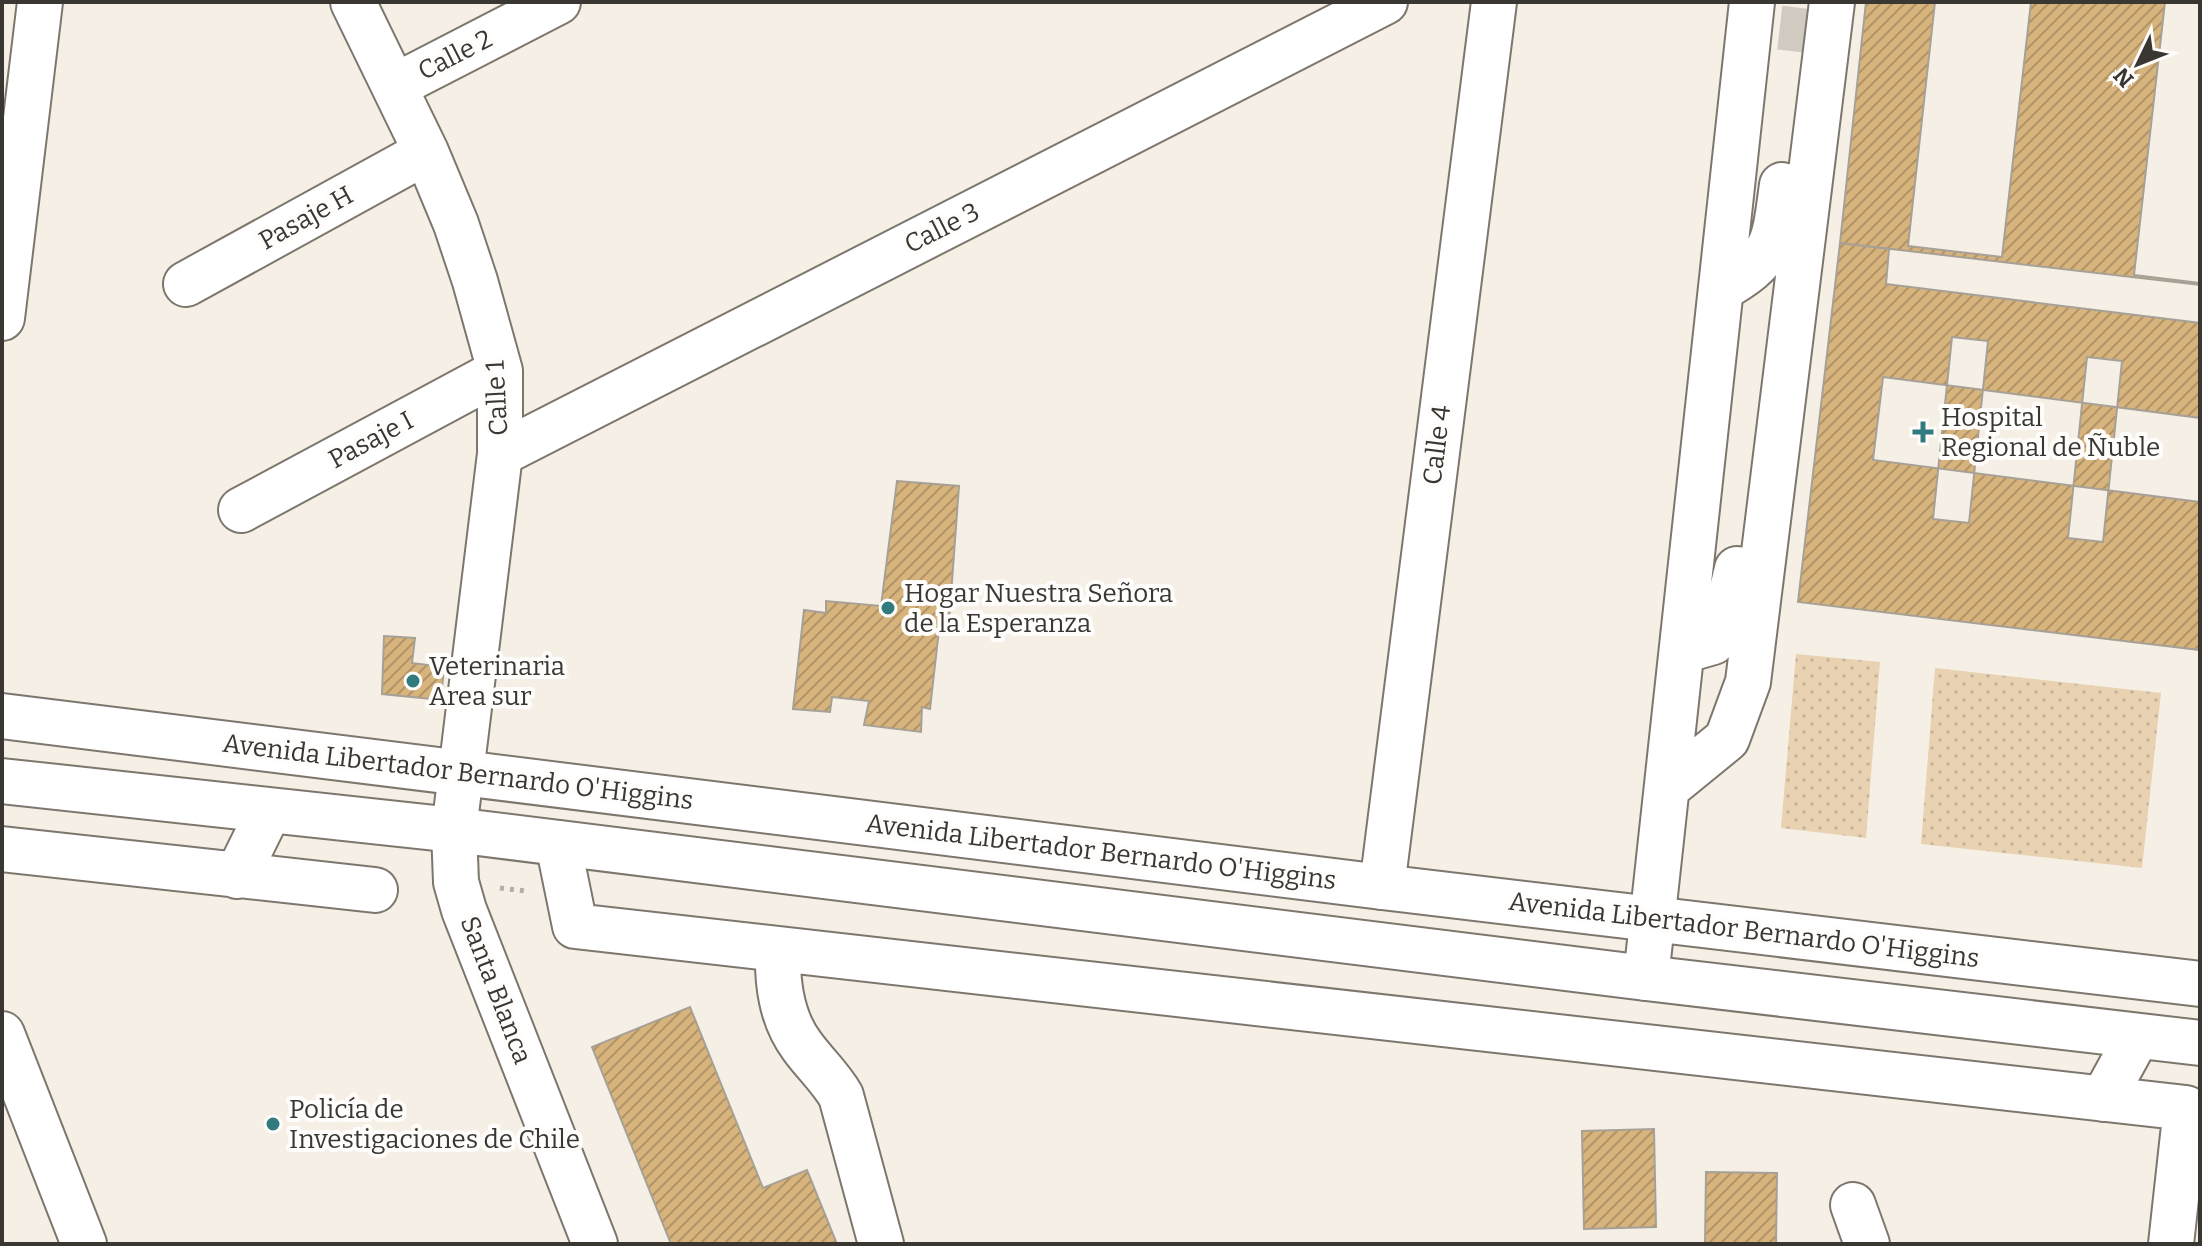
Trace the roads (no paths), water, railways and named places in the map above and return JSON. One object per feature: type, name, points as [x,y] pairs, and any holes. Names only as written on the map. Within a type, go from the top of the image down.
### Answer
[{"type":"street","points":[[2,318],[40,2]]},
{"type":"street","name":"Calle 1","points":[[353,2],[426,152],[475,281],[500,371],[500,454],[463,772]]},
{"type":"street","name":"Calle 2","points":[[395,86],[558,2]]},
{"type":"street","name":"Calle 3","points":[[500,454],[1385,2]]},
{"type":"street","name":"Calle 4","points":[[1382,887],[1494,2]]},
{"type":"street","points":[[1667,788],[1727,739],[1748,682],[1832,2]]},
{"type":"street","points":[[1646,978],[1721,289],[1742,3]]},
{"type":"street","points":[[1721,289],[1748,273],[1765,258],[1776,228],[1799,52]]},
{"type":"street","name":"Pasaje H","points":[[186,284],[426,152]]},
{"type":"street","name":"Pasaje I","points":[[241,510],[500,371]]},
{"type":"street","points":[[1682,651],[1713,642],[1723,627],[1736,579],[1748,475]]},
{"type":"street","name":"Avenida Libertador Bernardo O'Higgins","points":[[2,716],[1382,887],[2200,984]]},
{"type":"street","name":"Santa Blanca","points":[[463,772],[454,830],[456,882],[464,910],[595,1244]]},
{"type":"street","points":[[2,781],[454,830],[1646,978],[2200,1043]]},
{"type":"street","points":[[237,876],[269,811]]},
{"type":"street","points":[[558,843],[575,926],[2186,1108],[2171,1244]]},
{"type":"street","points":[[2,849],[375,890]]},
{"type":"street","points":[[778,949],[779,986],[788,1022],[800,1044],[833,1081],[841,1096],[881,1244]]},
{"type":"street","points":[[2,1034],[84,1244]]},
{"type":"street","points":[[2103,1099],[2137,1037]]},
{"type":"tunnel","points":[[1799,52],[1805,2]]},
{"type":"place","name":"Hospital Regional de Ñuble","points":[[1923,432]]},
{"type":"place","name":"Hogar Nuestra Señora de la Esperanza","points":[[888,608]]},
{"type":"place","name":"Veterinaria Area sur","points":[[413,681]]},
{"type":"place","name":"Policía de Investigaciones de Chile","points":[[273,1124]]}]
